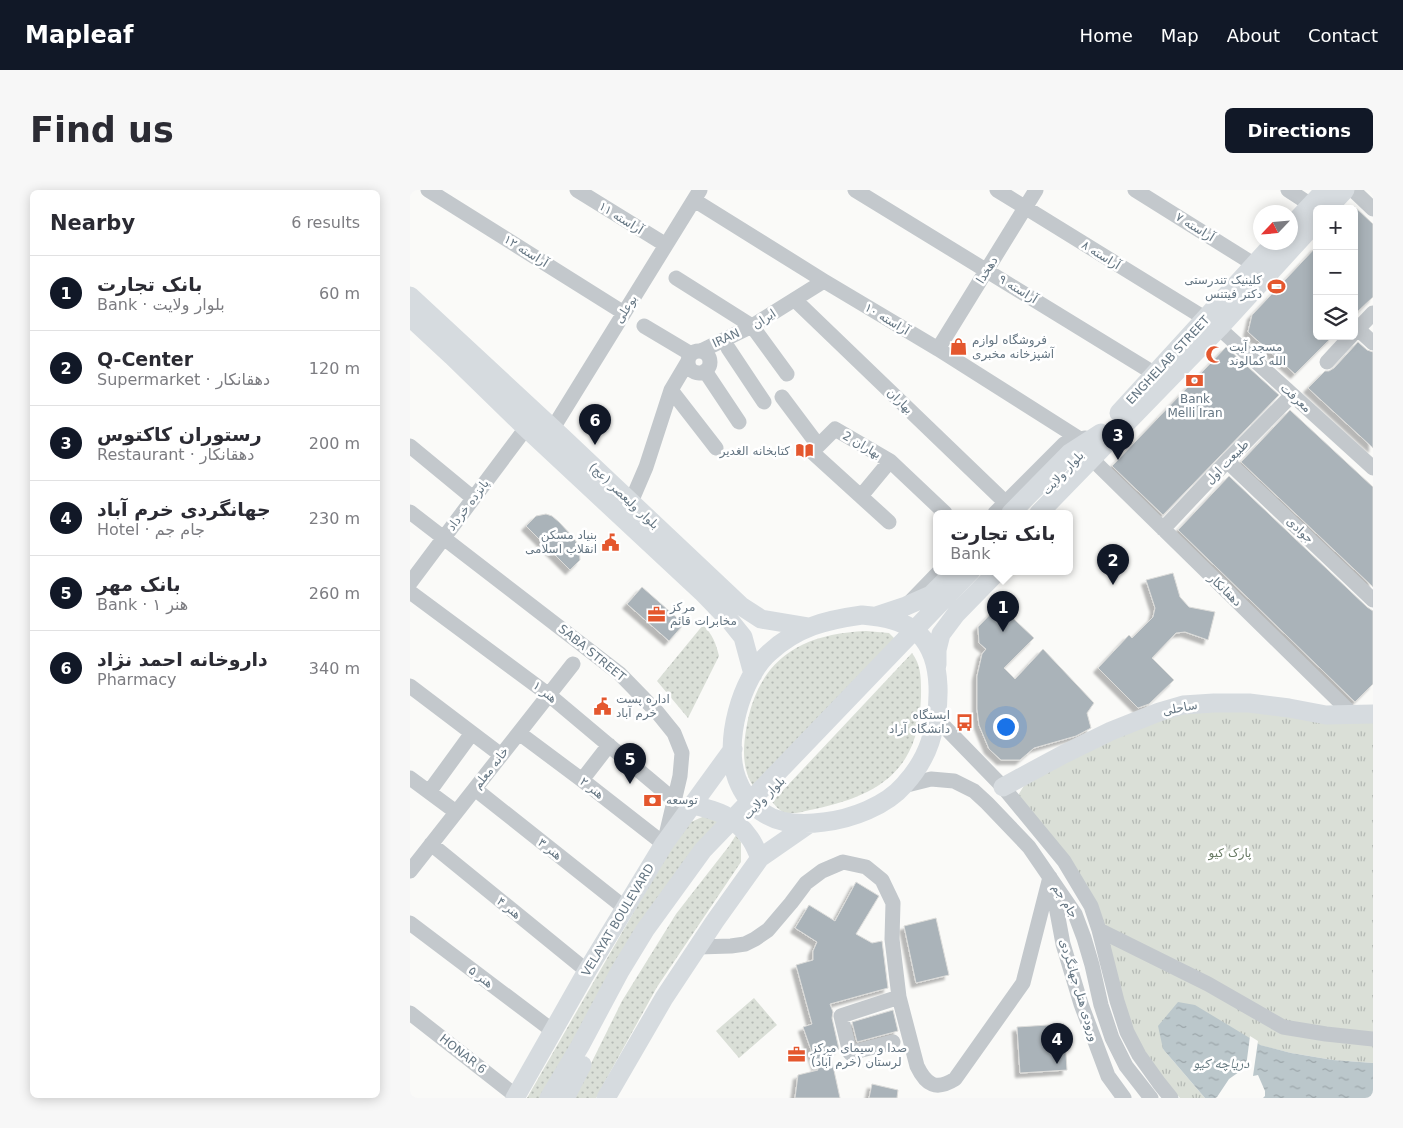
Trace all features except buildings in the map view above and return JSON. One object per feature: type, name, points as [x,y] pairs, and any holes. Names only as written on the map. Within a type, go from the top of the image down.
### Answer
[{"type":"main road","name":"ENGHELAB STREET","points":[[1320,205],[1325,190]]},
{"type":"main road","name":"ENGHELAB STREET","points":[[1325,205],[1344,190]]},
{"type":"main road","name":"ENGHELAB STREET","points":[[1298,222],[1313,214]]},
{"type":"main road","name":"ENGHELAB STREET","points":[[1098,458],[1212,323],[1313,216]]},
{"type":"main road","name":"ENGHELAB STREET","points":[[1101,433],[1155,374],[1212,323],[1268,250]]},
{"type":"main road","name":"بلوار ولیعصر (عج)","points":[[410,296],[417,317],[553,428],[741,606],[761,619],[809,626]]},
{"type":"main road","name":"بلوار ولیعصر (عج)","points":[[443,337],[526,428],[702,592],[731,622],[743,637],[753,674]]},
{"type":"main road","points":[[1008,508],[1070,453],[1101,433]]},
{"type":"main road","name":"بلوار ولایت","points":[[1028,510],[1101,433]]},
{"type":"main road","points":[[1056,510],[1096,468],[1098,458]]},
{"type":"main road","name":"بلوار ولایت","points":[[1042,510],[1098,458]]},
{"type":"main road","points":[[884,618],[931,595],[950,575]]},
{"type":"main road","name":"بلوار ولایت","points":[[549,1098],[645,930],[703,850],[967,575]]},
{"type":"main road","name":"بلوار ولایت","points":[[565,1098],[611,1007],[638,960],[707,860],[728,834],[979,575]]},
{"type":"main road","points":[[936,669],[927,647],[918,634],[905,626],[884,618],[862,615],[821,622],[809,626],[777,646],[768,654],[753,674],[742,696],[735,721],[733,749],[737,779],[753,806],[766,815],[780,821],[810,824],[837,820],[862,813],[884,801],[903,786],[918,766],[929,744],[936,718],[938,693],[937,650],[941,634],[956,614],[994,575]]},
{"type":"main road","points":[[743,637],[751,633],[761,619]]},
{"type":"main road","name":"ساحلی","points":[[1002,788],[1111,731],[1159,712],[1183,705],[1214,703],[1249,704],[1289,708],[1326,716],[1373,714]]},
{"type":"main road","name":"VELAYAT BOULEVARD","points":[[515,1097],[587,971],[664,844],[733,749]]},
{"type":"main road","points":[[692,805],[715,810],[734,821],[750,838],[760,858]]},
{"type":"main road","points":[[606,1098],[664,998],[760,858],[810,824]]},
{"type":"street","name":"۱۲ آراسته","points":[[428,190],[624,312]]},
{"type":"street","name":"آراسته ۱۱","points":[[577,190],[666,245]]},
{"type":"street","name":"آراسته ۹","points":[[855,190],[1155,374]]},
{"type":"street","name":"آراسته ۸","points":[[997,190],[1212,323]]},
{"type":"street","name":"دهخدا","points":[[938,349],[1036,190]]},
{"type":"street","name":"آراسته ۷","points":[[1135,190],[1255,265]]},
{"type":"street","points":[[1288,190],[1313,208]]},
{"type":"street","points":[[1354,190],[1373,209]]},
{"type":"street","name":"بوعلی","points":[[553,428],[697,195]]},
{"type":"street","name":"آراسته ۱۰","points":[[697,195],[824,281],[938,349],[1080,439]]},
{"type":"street","points":[[676,278],[752,326],[786,374]]},
{"type":"street","name":"ایران","points":[[671,390],[705,370],[752,326],[824,281]]},
{"type":"street","name":"بهاران","points":[[795,300],[1008,508]]},
{"type":"street","points":[[1358,330],[1373,313]]},
{"type":"street","name":"معرفت","points":[[1212,323],[1373,468]]},
{"type":"street","points":[[644,326],[693,356]]},
{"type":"street","name":"IRAN","points":[[693,356],[752,326]]},
{"type":"street","points":[[1358,335],[1373,343]]},
{"type":"street","points":[[1327,362],[1348,340]]},
{"type":"street","points":[[728,348],[764,402]]},
{"type":"street","points":[[693,356],[690,370],[693,372],[705,370],[739,422]]},
{"type":"street","points":[[631,502],[646,467],[671,390],[693,356]]},
{"type":"street","points":[[671,390],[716,448]]},
{"type":"street","name":"طبیعت اول","points":[[1163,529],[1292,395]]},
{"type":"street","points":[[782,396],[818,445],[812,452],[889,522]]},
{"type":"street","name":"پانزده خرداد","points":[[410,582],[526,428]]},
{"type":"street","name":"بهاران 2","points":[[818,445],[835,429],[890,461],[942,510]]},
{"type":"street","points":[[1008,508],[1064,444],[1101,433]]},
{"type":"street","points":[[410,446],[473,498]]},
{"type":"street","name":"دهقانکار","points":[[1098,458],[1163,529],[1352,715]]},
{"type":"street","points":[[861,496],[890,461]]},
{"type":"street","name":"جوادی","points":[[1227,461],[1373,600]]},
{"type":"street","name":"SABA STREET","points":[[410,512],[620,674],[657,712],[674,733],[682,753],[680,776],[664,844]]},
{"type":"street","points":[[906,606],[936,575]]},
{"type":"street","name":"هنر ۱","points":[[410,592],[549,695],[674,800]]},
{"type":"street","name":"خانه معلم","points":[[410,871],[573,664]]},
{"type":"street","points":[[410,686],[501,756]]},
{"type":"street","name":"جام جم","points":[[936,718],[1002,788],[1064,861],[1091,906],[1126,1032],[1139,1055],[1171,1098]]},
{"type":"street","points":[[429,792],[472,733]]},
{"type":"street","name":"هنر ۲","points":[[519,733],[664,844]]},
{"type":"street","points":[[582,780],[609,745]]},
{"type":"street","points":[[410,778],[456,812]]},
{"type":"street","name":"جام جم","points":[[903,786],[932,780],[954,781],[974,792],[987,803],[1030,847],[1075,914],[1092,965],[1101,1005],[1112,1038],[1126,1066],[1151,1098]]},
{"type":"street","points":[[987,803],[1002,788]]},
{"type":"street","name":"هنر ۳","points":[[475,789],[625,908]]},
{"type":"street","name":"هنر ۴","points":[[431,844],[587,971]]},
{"type":"street","points":[[698,947],[745,944],[768,930],[806,883],[822,870],[843,862],[866,867],[882,880],[893,903],[892,939],[899,997],[916,1066],[922,1077],[930,1084],[948,1084],[955,1079],[1023,983],[1050,876]]},
{"type":"street","name":"ورودی هتل جهانگردی","points":[[1050,876],[1064,944],[1081,1004],[1108,1076],[1124,1098]]},
{"type":"street","name":"هنر ۵","points":[[412,930],[553,1031]]},
{"type":"street","points":[[1099,930],[1208,984],[1283,1027],[1373,1039]]},
{"type":"street","points":[[893,1042],[850,1053],[841,1016],[899,997]]},
{"type":"street","name":"HONAR 6","points":[[410,1013],[515,1097]]},
{"type":"green space","points":[[703,625],[713,639],[719,656],[688,718],[657,681]]},
{"type":"green space","points":[[866,631],[889,633],[896,640],[753,786],[747,773],[744,759],[746,730],[752,706],[760,686],[771,669],[801,645],[842,633]]},
{"type":"green space","points":[[912,653],[918,663],[920,674],[920,713],[909,752],[897,770],[887,779],[863,794],[837,804],[797,813],[786,813],[780,810],[772,802]]},
{"type":"green space","name":"پارک کیو","points":[[1238,709],[1373,721],[1373,1063],[1333,1060],[1291,1053],[1259,1045],[1253,1040],[1163,1049],[1205,1098],[1180,1098],[1164,1080],[1130,1030],[1097,905],[1017,797],[1025,784],[1067,757],[1176,713]]},
{"type":"green space","points":[[709,814],[721,821],[543,1098],[527,1098],[675,840],[691,822]]},
{"type":"green space","points":[[736,835],[741,842],[741,862],[657,987],[596,1098],[574,1098],[622,1001],[676,914]]},
{"type":"green space","points":[[754,998],[777,1025],[739,1058],[716,1031]]},
{"type":"water","name":"دریاچه کیو","points":[[1178,1002],[1195,1005],[1260,1045],[1291,1053],[1333,1060],[1373,1063],[1373,1098],[1205,1098],[1163,1049],[1158,1026]]},
{"type":"pier","points":[[1250,1036],[1258,1041],[1253,1076],[1258,1075],[1265,1091],[1265,1096],[1263,1098],[1215,1098],[1229,1079],[1246,1067]]},
{"type":"place","name":"کلینیک تندرستی دکتر فیتنس","points":[[1276,287]]},
{"type":"place","name":"فروشگاه لوازم آشپزخانه مخبری","points":[[958,347]]},
{"type":"place","name":"مسجد آیت الله کمالوند","points":[[1215,354]]},
{"type":"place","name":"Bank Melli Iran","points":[[1195,380]]},
{"type":"place","name":"داروخانه احمد نژاد","points":[[595,445]]},
{"type":"place","name":"کتابخانه الغدیر","points":[[804,451]]},
{"type":"place","name":"رستوران کاکتوس","points":[[1118,460]]},
{"type":"place","name":"بنیاد مسکن انقلاب اسلامی","points":[[611,542]]},
{"type":"place","name":"Q-Center","points":[[1113,585]]},
{"type":"place","name":"مرکز مخابرات قائم","points":[[656,614]]},
{"type":"place","name":"بانک تجارت","points":[[1003,632]]},
{"type":"place","name":"اداره پست خرم آباد","points":[[602,706]]},
{"type":"place","name":"ایستگاه دانشگاه آزاد","points":[[964,722]]},
{"type":"place","name":"بانک مهر","points":[[630,784]]},
{"type":"place","name":"توسعه","points":[[652,800]]},
{"type":"place","name":"صدا و سیمای مرکز لرستان (خرم آباد)","points":[[797,1055]]},
{"type":"place","name":"جهانگردى خرم آباد","points":[[1057,1064]]}]
